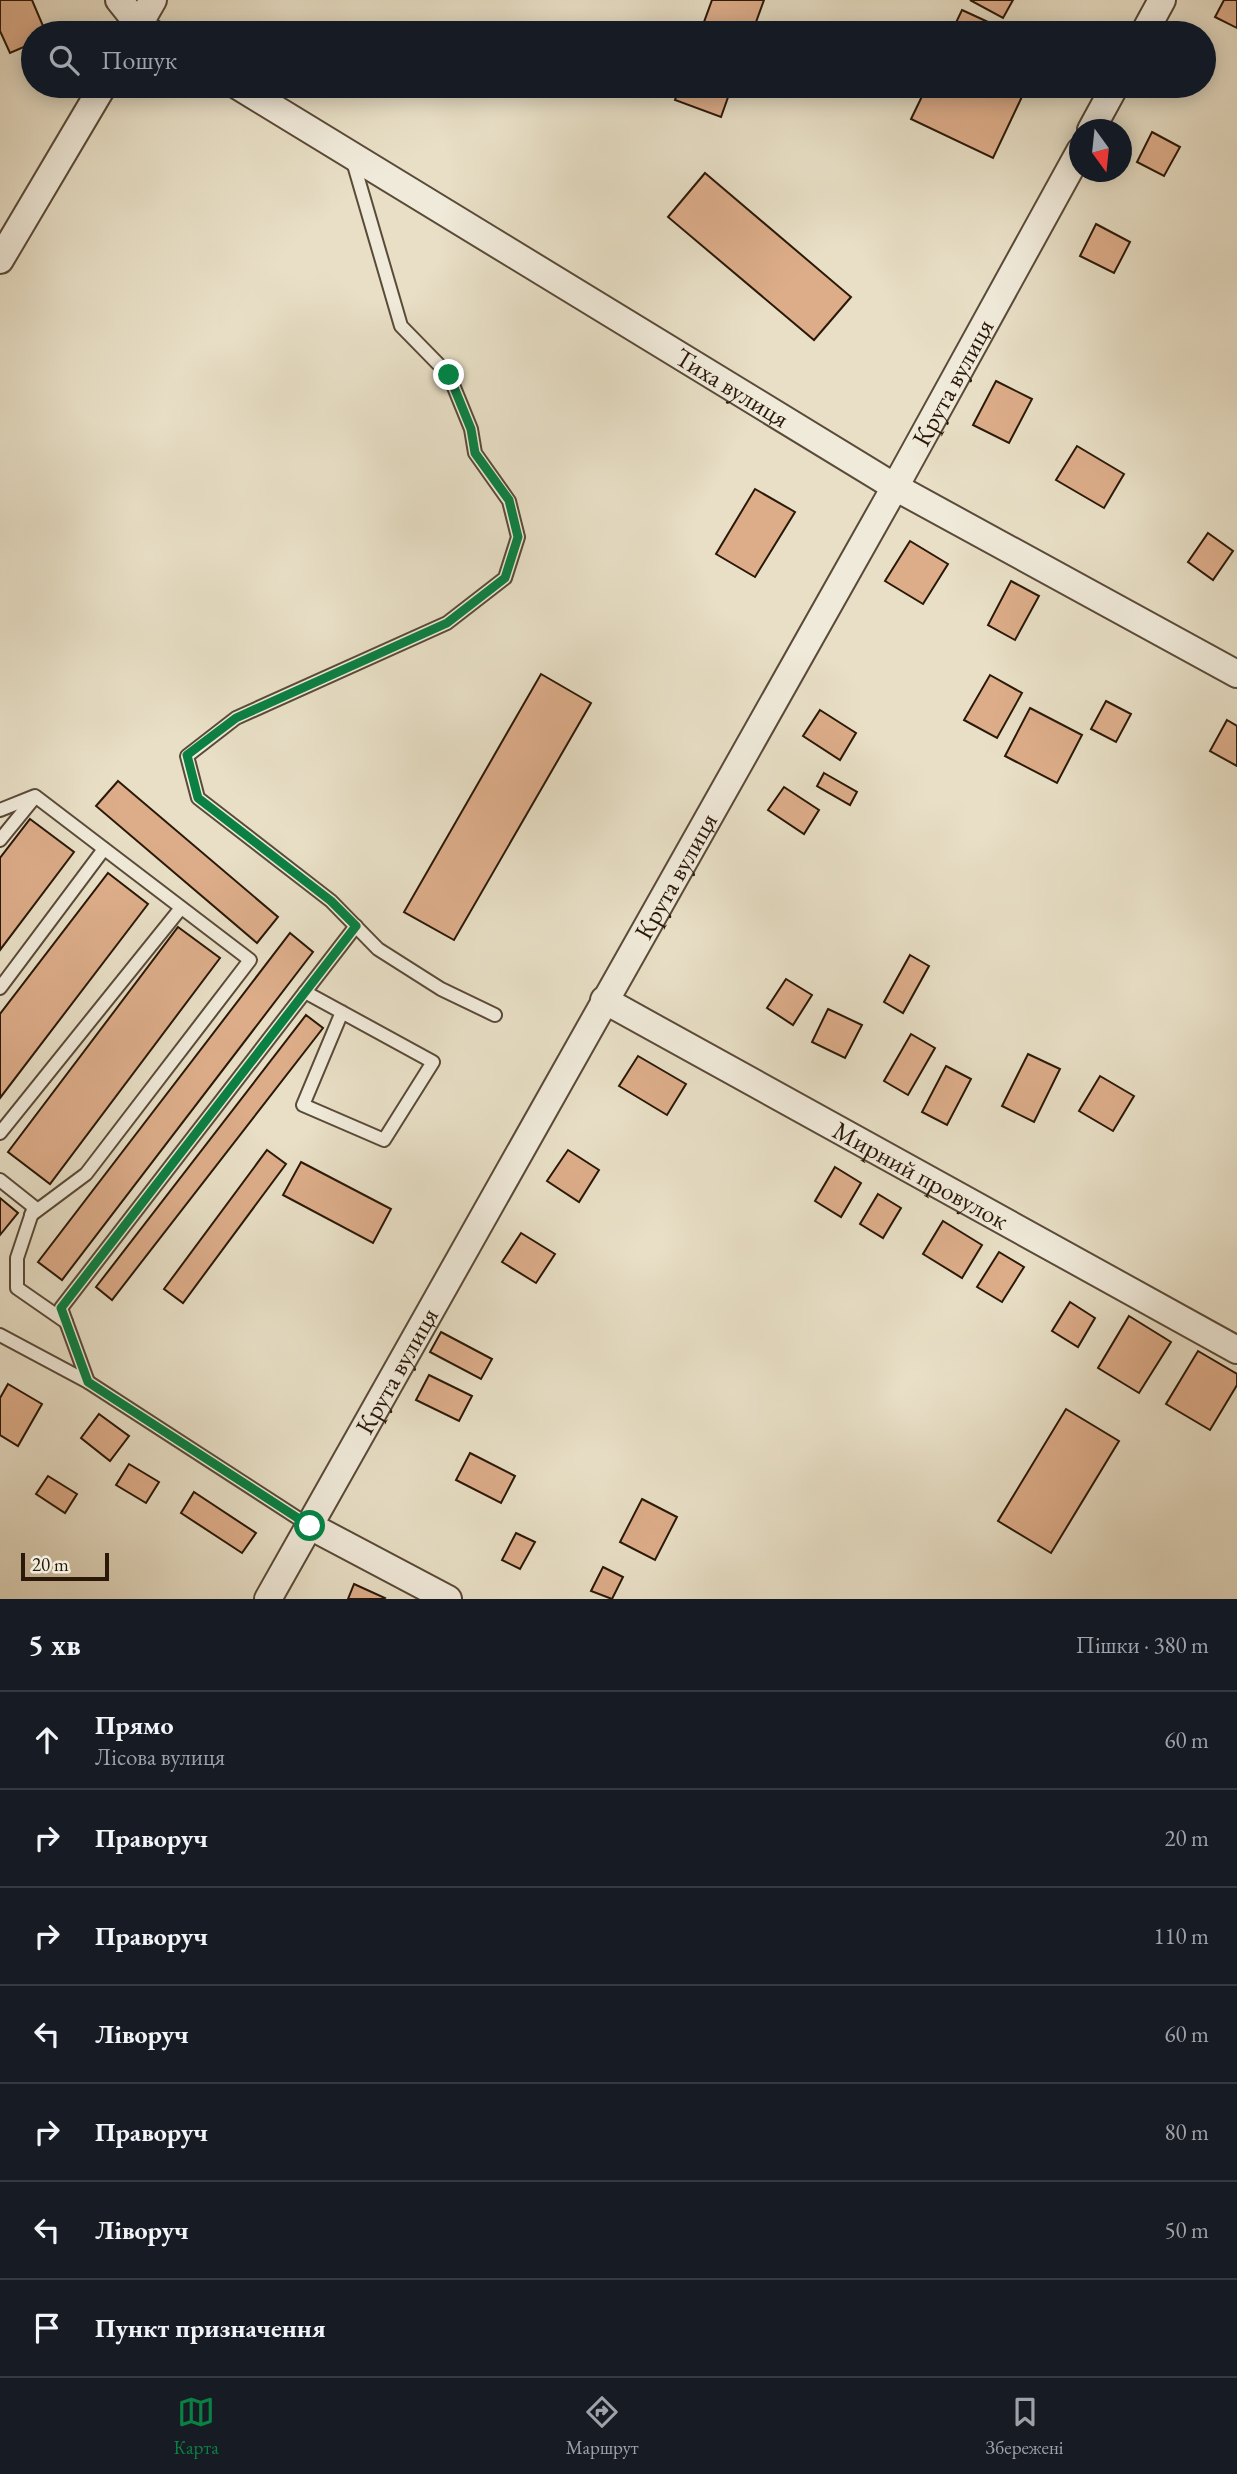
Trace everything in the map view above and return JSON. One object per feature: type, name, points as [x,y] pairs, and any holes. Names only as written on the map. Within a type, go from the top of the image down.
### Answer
[{"type":"street","points":[[119,0],[135,21]]},
{"type":"street","points":[[146,21],[153,0]]},
{"type":"street","points":[[1151,21],[1162,0]]},
{"type":"street","points":[[0,260],[96,98]]},
{"type":"street","name":"Тиха вулиця","points":[[258,98],[895,487],[1237,674]]},
{"type":"street","points":[[1097,119],[1108,98]]},
{"type":"street","name":"Крута вулиця","points":[[268,1599],[895,487],[1069,171]]},
{"type":"street","name":"Мирний провулок","points":[[604,1000],[1237,1350]]},
{"type":"street","points":[[310,1526],[449,1599]]},
{"type":"lane","points":[[351,155],[401,326],[449,375],[471,429],[475,453],[509,500],[518,537],[505,578],[447,623],[236,718],[187,755],[198,798],[331,901],[378,949],[441,989],[495,1015]]},
{"type":"lane","points":[[0,810],[35,796]]},
{"type":"lane","points":[[0,840],[35,796]]},
{"type":"lane","points":[[31,1215],[86,1174],[250,960],[35,796]]},
{"type":"lane","points":[[0,988],[104,849]]},
{"type":"lane","points":[[0,1133],[181,908]]},
{"type":"lane","points":[[88,1382],[61,1308],[356,926]]},
{"type":"lane","points":[[305,992],[342,1012],[433,1062],[384,1140],[303,1105],[342,1012]]},
{"type":"lane","points":[[0,1180],[34,1207],[17,1258],[17,1288],[66,1322]]},
{"type":"lane","points":[[0,1335],[88,1382],[310,1526]]},
{"type":"building","points":[[0,0],[32,0],[41,21],[21,21],[21,48],[10,53],[0,31]]},
{"type":"building","points":[[712,0],[764,0],[756,21],[704,21]]},
{"type":"building","points":[[970,0],[1013,0],[1003,18]]},
{"type":"building","points":[[1224,0],[1237,0],[1237,28],[1215,17]]},
{"type":"building","points":[[962,10],[986,21],[957,21]]},
{"type":"building","points":[[676,98],[728,98],[721,117],[675,100]]},
{"type":"building","points":[[921,98],[1021,98],[993,158],[911,119]]},
{"type":"building","points":[[1152,132],[1180,147],[1164,176],[1137,162]]},
{"type":"building","points":[[705,173],[851,297],[814,340],[668,217]]},
{"type":"building","points":[[1096,224],[1130,242],[1114,273],[1080,256]]},
{"type":"building","points":[[996,381],[1032,399],[1009,443],[973,425]]},
{"type":"building","points":[[1077,446],[1124,474],[1104,508],[1056,480]]},
{"type":"building","points":[[755,489],[795,512],[755,577],[716,554]]},
{"type":"building","points":[[1208,533],[1233,551],[1213,580],[1188,562]]},
{"type":"building","points":[[910,541],[948,564],[923,604],[885,581]]},
{"type":"building","points":[[1011,581],[1039,596],[1015,640],[988,625]]},
{"type":"building","points":[[541,674],[591,703],[454,940],[404,912]]},
{"type":"building","points":[[990,675],[1022,693],[997,738],[964,720]]},
{"type":"building","points":[[1106,701],[1131,714],[1116,742],[1091,729]]},
{"type":"building","points":[[1030,708],[1082,735],[1057,783],[1005,756]]},
{"type":"building","points":[[820,710],[856,733],[840,760],[803,736]]},
{"type":"building","points":[[1227,720],[1237,726],[1237,766],[1210,751]]},
{"type":"building","points":[[824,773],[857,792],[850,805],[817,786]]},
{"type":"building","points":[[118,781],[278,917],[257,943],[96,806]]},
{"type":"building","points":[[784,787],[819,810],[804,834],[768,810]]},
{"type":"building","points":[[30,819],[74,852],[0,950],[0,858]]},
{"type":"building","points":[[108,873],[148,904],[0,1098],[0,1014]]},
{"type":"building","points":[[178,927],[220,958],[50,1184],[8,1152]]},
{"type":"building","points":[[290,933],[313,952],[62,1280],[38,1262]]},
{"type":"building","points":[[910,955],[929,966],[903,1013],[884,1002]]},
{"type":"building","points":[[786,979],[812,995],[793,1025],[767,1008]]},
{"type":"building","points":[[828,1009],[862,1025],[845,1058],[812,1042]]},
{"type":"building","points":[[306,1015],[323,1028],[112,1300],[96,1287]]},
{"type":"building","points":[[911,1034],[935,1048],[908,1095],[884,1081]]},
{"type":"building","points":[[1028,1054],[1060,1069],[1034,1122],[1002,1106]]},
{"type":"building","points":[[638,1056],[686,1084],[667,1115],[619,1086]]},
{"type":"building","points":[[946,1066],[971,1079],[947,1125],[922,1112]]},
{"type":"building","points":[[1100,1076],[1134,1096],[1113,1131],[1079,1111]]},
{"type":"building","points":[[267,1150],[286,1164],[183,1303],[164,1289]]},
{"type":"building","points":[[568,1150],[599,1170],[579,1202],[547,1181]]},
{"type":"building","points":[[301,1162],[391,1209],[373,1243],[283,1195]]},
{"type":"building","points":[[835,1167],[861,1183],[841,1217],[815,1201]]},
{"type":"building","points":[[878,1194],[901,1208],[883,1238],[860,1224]]},
{"type":"building","points":[[0,1198],[18,1213],[0,1235]]},
{"type":"building","points":[[943,1221],[982,1245],[962,1278],[923,1254]]},
{"type":"building","points":[[521,1233],[555,1254],[536,1283],[502,1262]]},
{"type":"building","points":[[999,1252],[1024,1267],[1002,1302],[977,1287]]},
{"type":"building","points":[[1070,1302],[1095,1318],[1078,1347],[1052,1331]]},
{"type":"building","points":[[1129,1316],[1171,1342],[1139,1393],[1098,1368]]},
{"type":"building","points":[[441,1332],[492,1359],[481,1379],[430,1352]]},
{"type":"building","points":[[1198,1351],[1237,1374],[1237,1385],[1210,1430],[1166,1404]]},
{"type":"building","points":[[429,1375],[472,1396],[459,1421],[416,1400]]},
{"type":"building","points":[[8,1384],[42,1404],[18,1446],[0,1435],[0,1398]]},
{"type":"building","points":[[1066,1409],[1119,1441],[1051,1553],[998,1521]]},
{"type":"building","points":[[99,1414],[129,1436],[110,1461],[81,1438]]},
{"type":"building","points":[[470,1453],[515,1476],[501,1503],[456,1480]]},
{"type":"building","points":[[129,1464],[159,1482],[146,1503],[116,1485]]},
{"type":"building","points":[[48,1476],[77,1494],[65,1513],[36,1494]]},
{"type":"building","points":[[194,1492],[256,1533],[242,1553],[181,1513]]},
{"type":"building","points":[[642,1499],[677,1517],[655,1560],[620,1542]]},
{"type":"building","points":[[516,1533],[535,1542],[520,1569],[502,1560]]},
{"type":"building","points":[[603,1567],[623,1577],[612,1599],[591,1591]]},
{"type":"building","points":[[354,1584],[385,1598],[348,1599]]},
{"type":"route","points":[[310,1526],[88,1382],[61,1308],[356,926],[331,901],[198,798],[187,755],[236,718],[447,623],[505,578],[518,537],[509,500],[475,453],[471,429],[449,375]]}]
